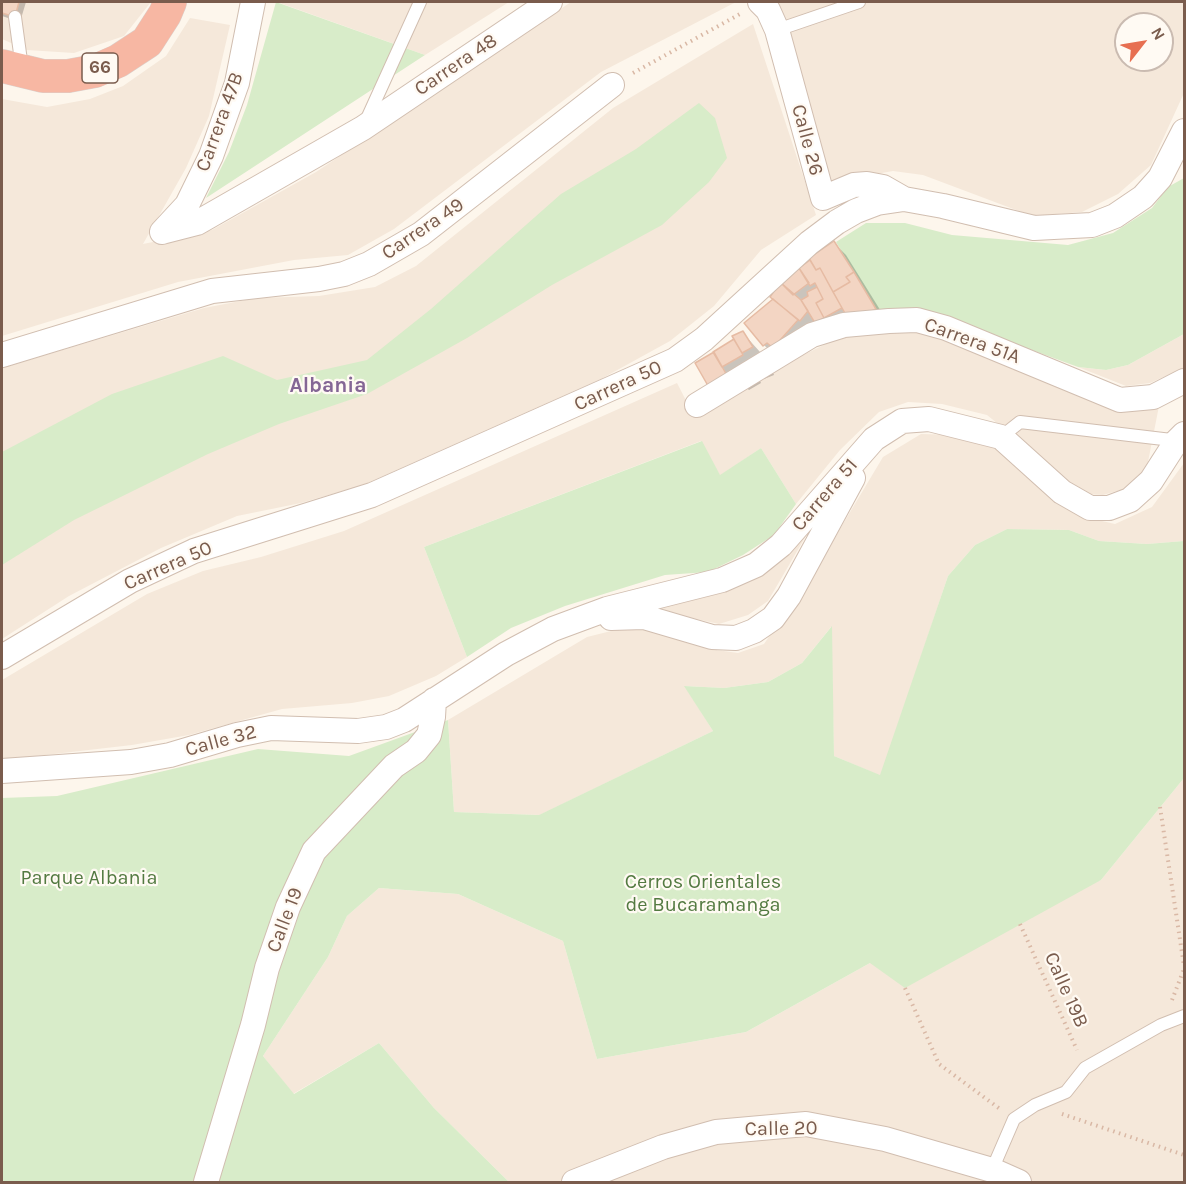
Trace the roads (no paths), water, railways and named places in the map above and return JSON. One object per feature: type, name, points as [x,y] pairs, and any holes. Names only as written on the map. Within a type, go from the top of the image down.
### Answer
[{"type":"highway","name":"66","points":[[12,69],[43,76],[68,76],[118,62],[147,42],[170,2]]},
{"type":"street","name":"Carrera 47B","points":[[162,232],[187,204],[210,156],[237,83],[253,2]]},
{"type":"street","name":"Carrera 48","points":[[162,232],[197,223],[363,128],[550,2]]},
{"type":"street","name":"Calle 26","points":[[761,2],[768,10],[777,30],[823,198],[854,185],[867,184],[883,187],[904,199]]},
{"type":"street","name":"Carrera 49","points":[[2,355],[212,291],[319,279],[344,274],[369,264],[421,234],[612,85]]},
{"type":"street","name":"Carrera 50","points":[[2,657],[130,581],[194,551],[372,495],[675,360],[704,339],[837,222],[877,203],[904,199],[1034,228],[1092,225],[1115,216],[1143,197],[1160,178],[1185,131]]},
{"type":"street","name":"Carrera 51A","points":[[697,405],[812,335],[844,325],[889,321],[917,320],[946,328],[1120,400],[1153,397],[1185,381]]},
{"type":"street","name":"Carrera 51","points":[[434,700],[506,654],[573,621],[607,609],[722,580],[756,565],[781,545],[874,439],[902,421],[929,419],[1001,437],[1062,492],[1090,508],[1109,508],[1130,500],[1151,481],[1182,439]]},
{"type":"street","points":[[573,621],[644,617],[712,637],[736,638],[753,631],[773,618],[789,596],[874,439]]},
{"type":"street","name":"Calle 32","points":[[2,771],[131,762],[170,755],[237,735],[271,728],[358,731],[386,727],[404,720],[434,700]]},
{"type":"street","name":"Calle 19","points":[[206,1182],[267,968],[288,907],[315,850],[394,766],[416,751],[429,735],[434,700]]},
{"type":"street","name":"Calle 20","points":[[573,1182],[663,1147],[716,1132],[806,1124],[885,1139],[992,1170],[1019,1182]]},
{"type":"lane","points":[[363,128],[420,2]]},
{"type":"lane","points":[[777,30],[859,2]]},
{"type":"lane","points":[[12,69],[15,17]]},
{"type":"lane","points":[[1001,437],[1020,422],[1182,439]]},
{"type":"lane","points":[[992,1170],[1014,1119],[1035,1105],[1066,1092],[1085,1068],[1161,1025],[1185,1016]]},
{"type":"district","name":"Albania","points":[[328,386]]},
{"type":"park label","name":"Parque Albania","points":[[89,878]]},
{"type":"park label","name":"Cerros Orientales de Bucaramanga","points":[[703,894]]}]
